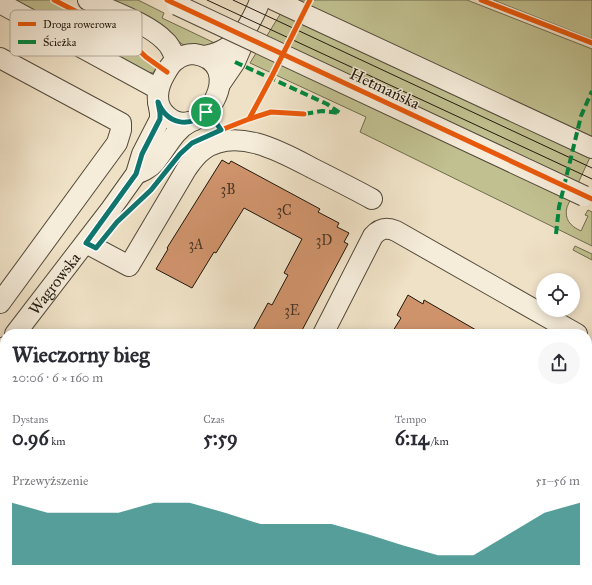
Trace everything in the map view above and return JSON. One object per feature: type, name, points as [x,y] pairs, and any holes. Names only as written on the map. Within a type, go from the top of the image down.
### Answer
[{"type":"street","points":[[88,0],[110,10]]},
{"type":"street","points":[[158,95],[171,66],[176,60],[189,54],[203,56],[213,55],[220,52],[240,38],[265,2]]},
{"type":"street","name":"Hetmańska","points":[[265,2],[592,148]]},
{"type":"street","points":[[0,3],[12,10]]},
{"type":"street","name":"Hetmańska","points":[[172,3],[588,198]]},
{"type":"street","points":[[142,25],[158,35],[171,48],[176,60]]},
{"type":"street","points":[[220,84],[235,62],[241,48],[240,38]]},
{"type":"street","points":[[91,56],[158,95],[164,113],[171,119],[179,122],[190,122],[199,118],[206,112],[218,92],[220,84],[219,73],[216,66],[203,56]]},
{"type":"street","points":[[0,58],[120,123],[121,130],[117,143],[0,303]]},
{"type":"street","name":"Wagrowska","points":[[19,329],[86,243],[136,174],[142,154],[160,119],[158,95]]},
{"type":"street","name":"Wagrowska","points":[[136,174],[154,163],[178,131],[190,122]]},
{"type":"street","points":[[86,243],[129,266],[195,157],[204,149],[226,141],[252,142],[273,148],[372,199]]},
{"type":"street","points":[[326,329],[373,236],[381,229],[386,228],[396,231],[568,329]]},
{"type":"street","points":[[39,250],[66,269]]},
{"type":"shaded area","points":[[8,0],[57,0],[74,10],[27,10]]},
{"type":"shaded area","points":[[103,0],[138,0],[164,13],[162,18],[221,46],[189,49],[174,38],[142,21],[142,10],[122,10]]},
{"type":"shaded area","points":[[289,0],[467,0],[592,49],[592,153],[567,207],[566,215],[569,222],[581,231],[588,216],[585,215],[588,210],[592,212],[592,246],[360,132],[366,117],[250,63]]},
{"type":"shaded area","points":[[493,0],[592,0],[592,39]]},
{"type":"shaded area","points":[[142,52],[159,63],[153,73],[145,72],[115,56],[142,56]]},
{"type":"shaded area","points":[[575,246],[592,254],[592,260],[573,250]]},
{"type":"building","points":[[222,160],[229,164],[231,161],[320,209],[318,212],[339,223],[337,227],[349,233],[344,242],[348,244],[303,329],[254,329],[268,303],[272,305],[288,275],[284,273],[302,239],[244,208],[192,288],[156,269],[168,249],[167,248]]},
{"type":"building","points":[[408,295],[423,304],[424,300],[474,329],[394,329],[401,318],[397,315]]},
{"type":"tram line","points":[[207,0],[592,179]]},
{"type":"tram line","points":[[233,0],[592,168]]},
{"type":"marked path","points":[[235,62],[327,104],[340,113],[322,111],[304,114]]},
{"type":"marked path","points":[[556,234],[559,207],[581,116],[592,91]]},
{"type":"cycle path","points":[[54,0],[73,10]]},
{"type":"cycle path","points":[[167,0],[592,199]]},
{"type":"cycle path","points":[[249,119],[310,0]]},
{"type":"cycle path","points":[[481,0],[592,43]]},
{"type":"cycle path","points":[[142,53],[167,72]]},
{"type":"cycle path","points":[[96,248],[117,222],[151,190],[186,148],[200,139],[221,130],[213,118],[206,112]]},
{"type":"cycle path","points":[[221,130],[271,112],[304,114]]},
{"type":"route","points":[[158,102],[167,116],[179,122],[190,122],[199,118],[206,112],[213,118],[221,130],[192,143],[186,148],[142,200],[132,207],[117,222],[96,248],[86,243],[136,174],[142,154],[160,119],[158,102]]}]
